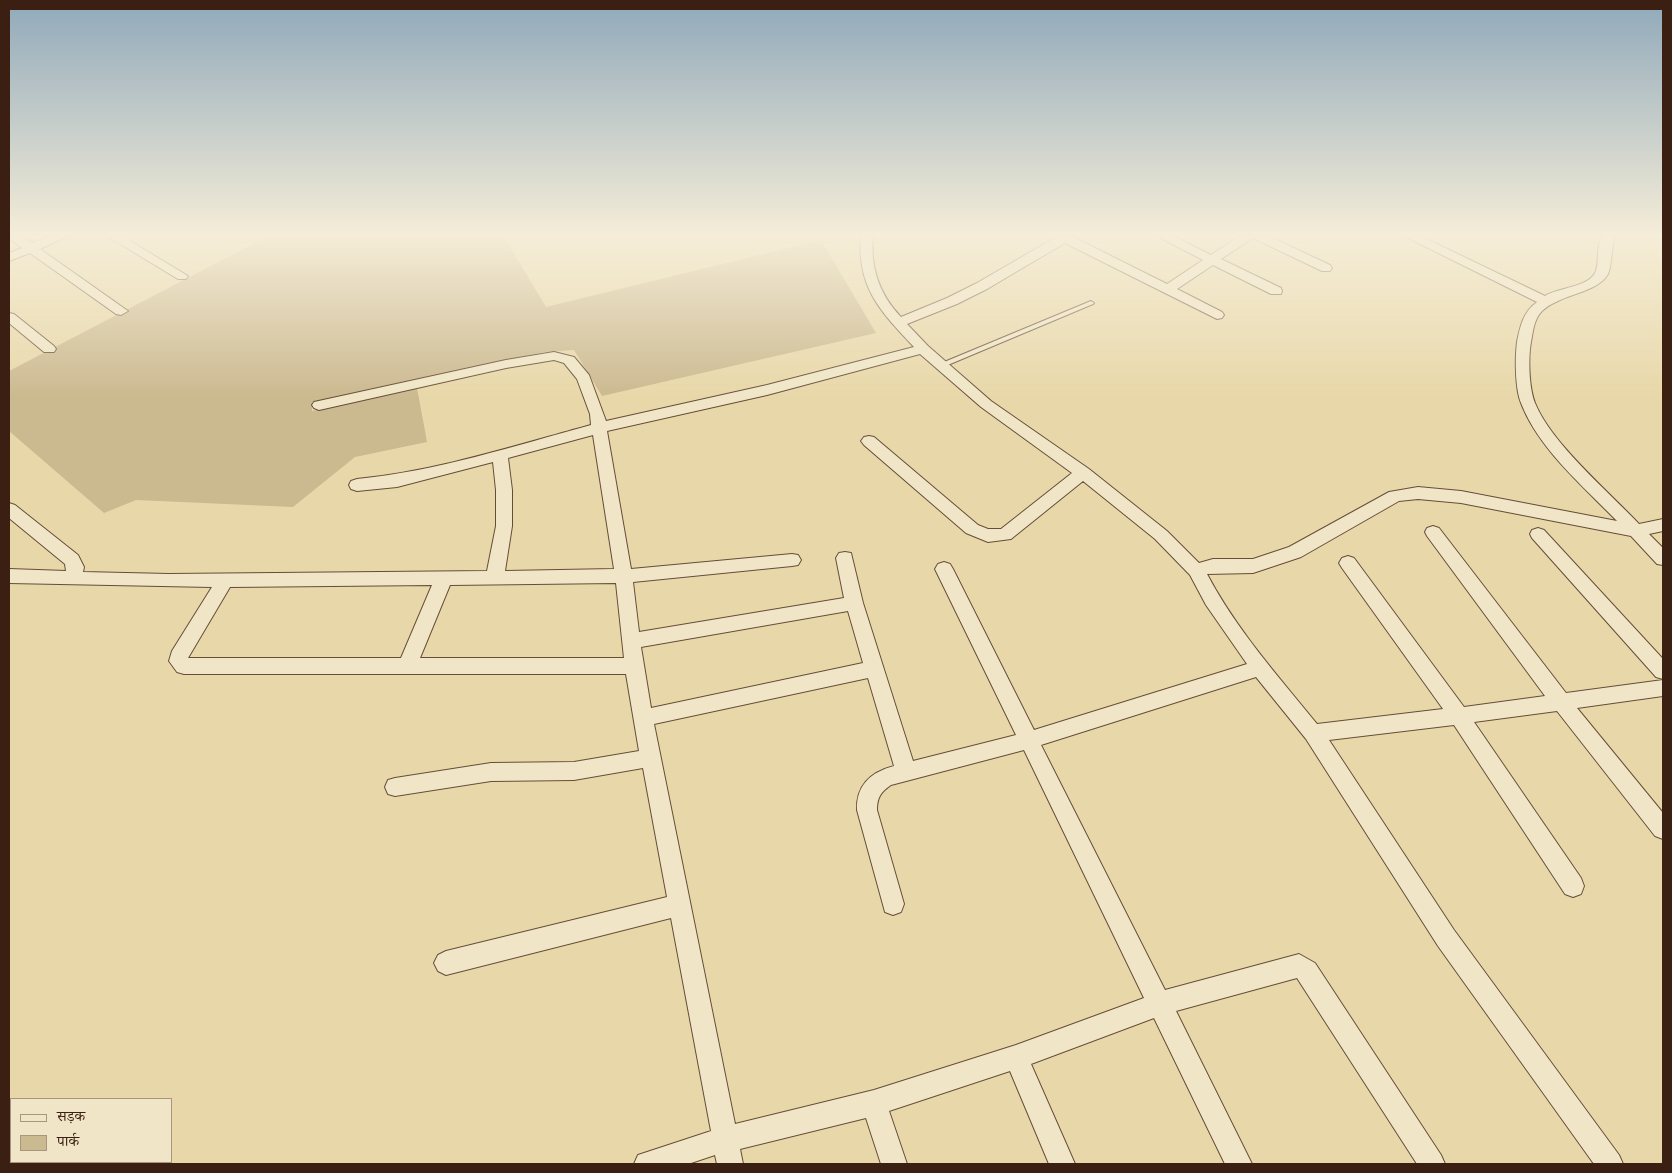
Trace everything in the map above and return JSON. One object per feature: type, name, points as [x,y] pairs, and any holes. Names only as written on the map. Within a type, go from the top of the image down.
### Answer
[{"type":"street","points":[[88,288],[121,311]]},
{"type":"street","points":[[875,288],[885,308],[923,349],[941,365],[986,404],[1083,474],[1161,535],[1196,570],[1212,600],[1260,668],[1313,732],[1446,938],[1610,1164]]},
{"type":"street","points":[[898,322],[952,301],[979,288]]},
{"type":"street","points":[[1163,288],[1217,315]]},
{"type":"street","points":[[1167,290],[1170,288]]},
{"type":"street","points":[[1269,288],[1276,291]]},
{"type":"street","points":[[1517,288],[1546,302]]},
{"type":"street","points":[[1582,288],[1554,296],[1536,308],[1528,322],[1522,355],[1527,401],[1537,422],[1563,455],[1663,559]]},
{"type":"street","points":[[9,317],[49,350]]},
{"type":"street","points":[[357,485],[397,481],[599,428],[767,390],[923,349]]},
{"type":"street","points":[[319,405],[506,364],[554,356],[569,360],[584,378],[599,428],[624,576],[634,666],[643,718],[730,1164]]},
{"type":"street","points":[[869,441],[972,530],[992,537],[1005,535],[1083,474]]},
{"type":"street","points":[[495,577],[504,526],[504,490],[500,455]]},
{"type":"street","points":[[1196,570],[1214,566],[1254,566],[1295,552],[1395,496],[1418,493],[1462,497],[1636,531],[1663,525]]},
{"type":"street","points":[[9,509],[72,560],[76,567],[74,577]]},
{"type":"street","points":[[1433,532],[1561,702],[1663,829]]},
{"type":"street","points":[[1538,534],[1663,671]]},
{"type":"street","points":[[845,558],[854,603],[906,772]]},
{"type":"street","points":[[9,576],[169,582],[624,576],[792,560]]},
{"type":"street","points":[[1348,564],[1459,716],[1573,886]]},
{"type":"street","points":[[944,569],[1239,1164]]},
{"type":"street","points":[[407,666],[444,578]]},
{"type":"street","points":[[225,581],[181,651],[178,661],[184,666],[634,666]]},
{"type":"street","points":[[632,641],[854,603]]},
{"type":"street","points":[[893,904],[867,810],[866,797],[871,788],[886,777],[1029,740],[1260,668]]},
{"type":"street","points":[[643,718],[874,669]]},
{"type":"street","points":[[1313,732],[1459,716],[1663,688]]},
{"type":"street","points":[[395,787],[491,772],[574,771],[651,758]]},
{"type":"street","points":[[446,963],[680,905]]},
{"type":"street","points":[[647,1164],[726,1139],[874,1103],[1016,1057],[1159,1004],[1299,966],[1307,971],[1432,1164]]},
{"type":"street","points":[[1016,1057],[1062,1164]]},
{"type":"street","points":[[874,1103],[894,1164]]},
{"type":"lane","points":[[941,365],[1091,303]]},
{"type":"green space","points":[[169,288],[535,288],[546,307],[625,288],[849,288],[876,333],[602,396],[574,350],[545,352],[312,402],[312,411],[417,388],[427,442],[355,457],[293,507],[136,500],[104,513],[9,431],[9,371]]}]
